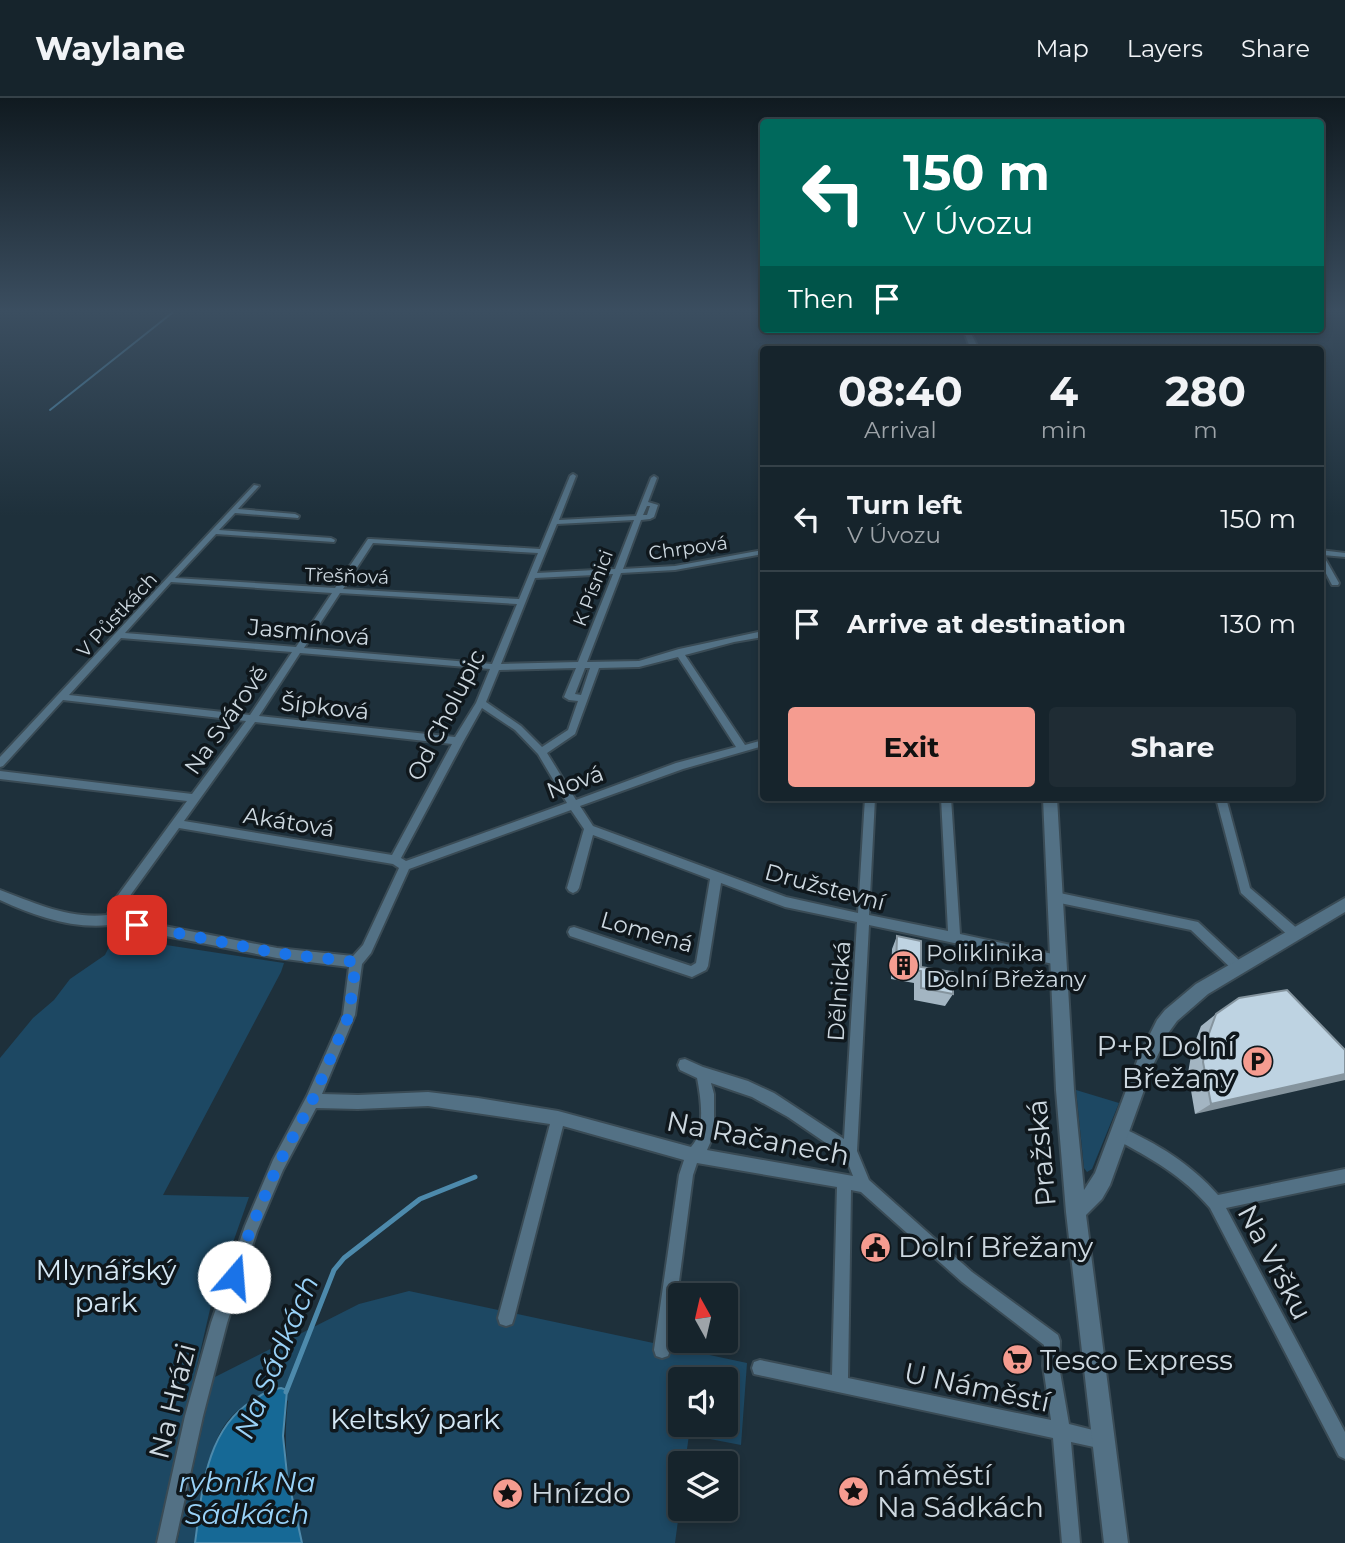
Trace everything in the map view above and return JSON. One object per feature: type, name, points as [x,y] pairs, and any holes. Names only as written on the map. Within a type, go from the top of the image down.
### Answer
[{"type":"street","name":"Od Cholupic","points":[[356,962],[367,949],[400,863],[458,740],[481,703],[573,475]]},
{"type":"street","name":"K Písnici","points":[[584,698],[569,697],[654,478]]},
{"type":"street","name":"V Půstkách","points":[[0,763],[256,486]]},
{"type":"street","points":[[234,511],[295,516]]},
{"type":"street","points":[[555,522],[639,518]]},
{"type":"street","points":[[215,532],[331,540]]},
{"type":"street","name":"Na Svárově","points":[[110,920],[252,719],[371,541],[543,551]]},
{"type":"street","name":"Chrpová","points":[[533,576],[675,568],[760,553]]},
{"type":"street","points":[[1324,554],[1345,555]]},
{"type":"street","points":[[1324,562],[1335,583]]},
{"type":"street","name":"Třešňová","points":[[171,580],[523,602]]},
{"type":"street","name":"Jasmínová","points":[[120,635],[496,667],[639,664],[679,652],[760,634]]},
{"type":"street","points":[[679,652],[742,748]]},
{"type":"street","points":[[541,752],[572,732],[596,665]]},
{"type":"street","name":"Šípková","points":[[63,697],[458,740]]},
{"type":"street","points":[[481,703],[518,728],[541,752],[589,829],[573,888]]},
{"type":"street","name":"Nová","points":[[400,863],[574,805],[680,766],[760,744]]},
{"type":"street","points":[[0,775],[195,798]]},
{"type":"street","name":"Dělnická","points":[[864,1185],[850,1151],[870,801]]},
{"type":"street","points":[[946,801],[954,939]]},
{"type":"street","name":"Pražská","points":[[1050,801],[1058,960],[1076,1212],[1116,1543]]},
{"type":"street","points":[[1222,801],[1245,890],[1295,934]]},
{"type":"street","name":"Akátová","points":[[177,824],[400,863]]},
{"type":"street","name":"Družstevní","points":[[589,829],[785,902],[1058,960]]},
{"type":"street","name":"Lomená","points":[[574,932],[692,972],[702,966],[716,878]]},
{"type":"street","points":[[0,895],[62,917],[92,923],[110,920],[277,953],[356,962]]},
{"type":"street","points":[[1055,897],[1194,926],[1238,967]]},
{"type":"street","points":[[1076,1212],[1100,1184],[1164,1024],[1184,1002],[1345,904]]},
{"type":"street","name":"Na Hrázi","points":[[166,1543],[194,1416],[241,1257],[278,1165],[312,1101],[349,1015],[356,962]]},
{"type":"street","points":[[685,1065],[704,1076],[734,1082],[758,1092],[850,1151]]},
{"type":"street","points":[[662,1350],[685,1175],[706,1134],[707,1094],[704,1076]]},
{"type":"street","name":"Na Račanech","points":[[312,1101],[428,1099],[558,1118],[693,1155],[864,1185],[967,1277],[1052,1341],[1051,1366],[1061,1432]]},
{"type":"street","points":[[506,1318],[558,1118]]},
{"type":"street","name":"Na Vršku","points":[[1120,1134],[1182,1168],[1200,1184],[1215,1203],[1345,1450]]},
{"type":"street","points":[[1215,1203],[1345,1176]]},
{"type":"street","points":[[840,1385],[844,1182]]},
{"type":"street","name":"U Náměstí","points":[[760,1368],[1103,1440]]},
{"type":"street","points":[[1061,1432],[1070,1543]]},
{"type":"green space","name":"Mlynářský park","points":[[114,937],[284,963],[163,1195],[249,1197],[211,1305],[156,1543],[0,1543],[0,1058],[70,979],[105,955]]},
{"type":"green space","points":[[1076,1090],[1119,1103],[1092,1169],[1087,1172],[1084,1168]]},
{"type":"green space","name":"Keltský park","points":[[409,1291],[668,1346],[668,1353],[700,1353],[747,1363],[741,1445],[699,1437],[738,1437],[738,1367],[668,1367],[668,1437],[689,1437],[687,1451],[668,1451],[668,1521],[678,1521],[675,1543],[302,1543],[288,1472],[288,1401],[272,1389],[240,1409],[222,1429],[210,1459],[195,1543],[177,1543],[213,1378],[359,1304]]},
{"type":"water","name":"rybník Na Sádkách","points":[[281,1388],[287,1390],[283,1436],[287,1474],[302,1543],[195,1543],[208,1464],[224,1428],[236,1413],[252,1401],[269,1391]]},
{"type":"building","points":[[897,936],[921,941],[921,967],[953,972],[953,994],[921,988],[921,971],[896,967]]},
{"type":"building","name":"P+R Dolní Břežany","points":[[1287,990],[1345,1050],[1345,1074],[1211,1104],[1203,1062],[1207,1039],[1216,1014],[1239,998]]},
{"type":"waterway","points":[[50,410],[87,380]]},
{"type":"waterway","name":"Na Sádkách","points":[[286,1392],[334,1270],[344,1258],[420,1199],[475,1177]]},
{"type":"place","name":"Poliklinika Dolní Břežany","points":[[903,966]]},
{"type":"place","name":"P+R Dolní Břežany","points":[[1258,1062]]},
{"type":"place","name":"Dolní Břežany","points":[[875,1247]]},
{"type":"place","name":"Tesco Express","points":[[1017,1360]]},
{"type":"place","name":"náměstí Na Sádkách","points":[[854,1491]]},
{"type":"place","name":"Hnízdo","points":[[508,1493]]},
{"type":"route","points":[[137,925],[277,953],[356,962],[349,1015],[312,1101],[278,1165],[234,1277]]}]
